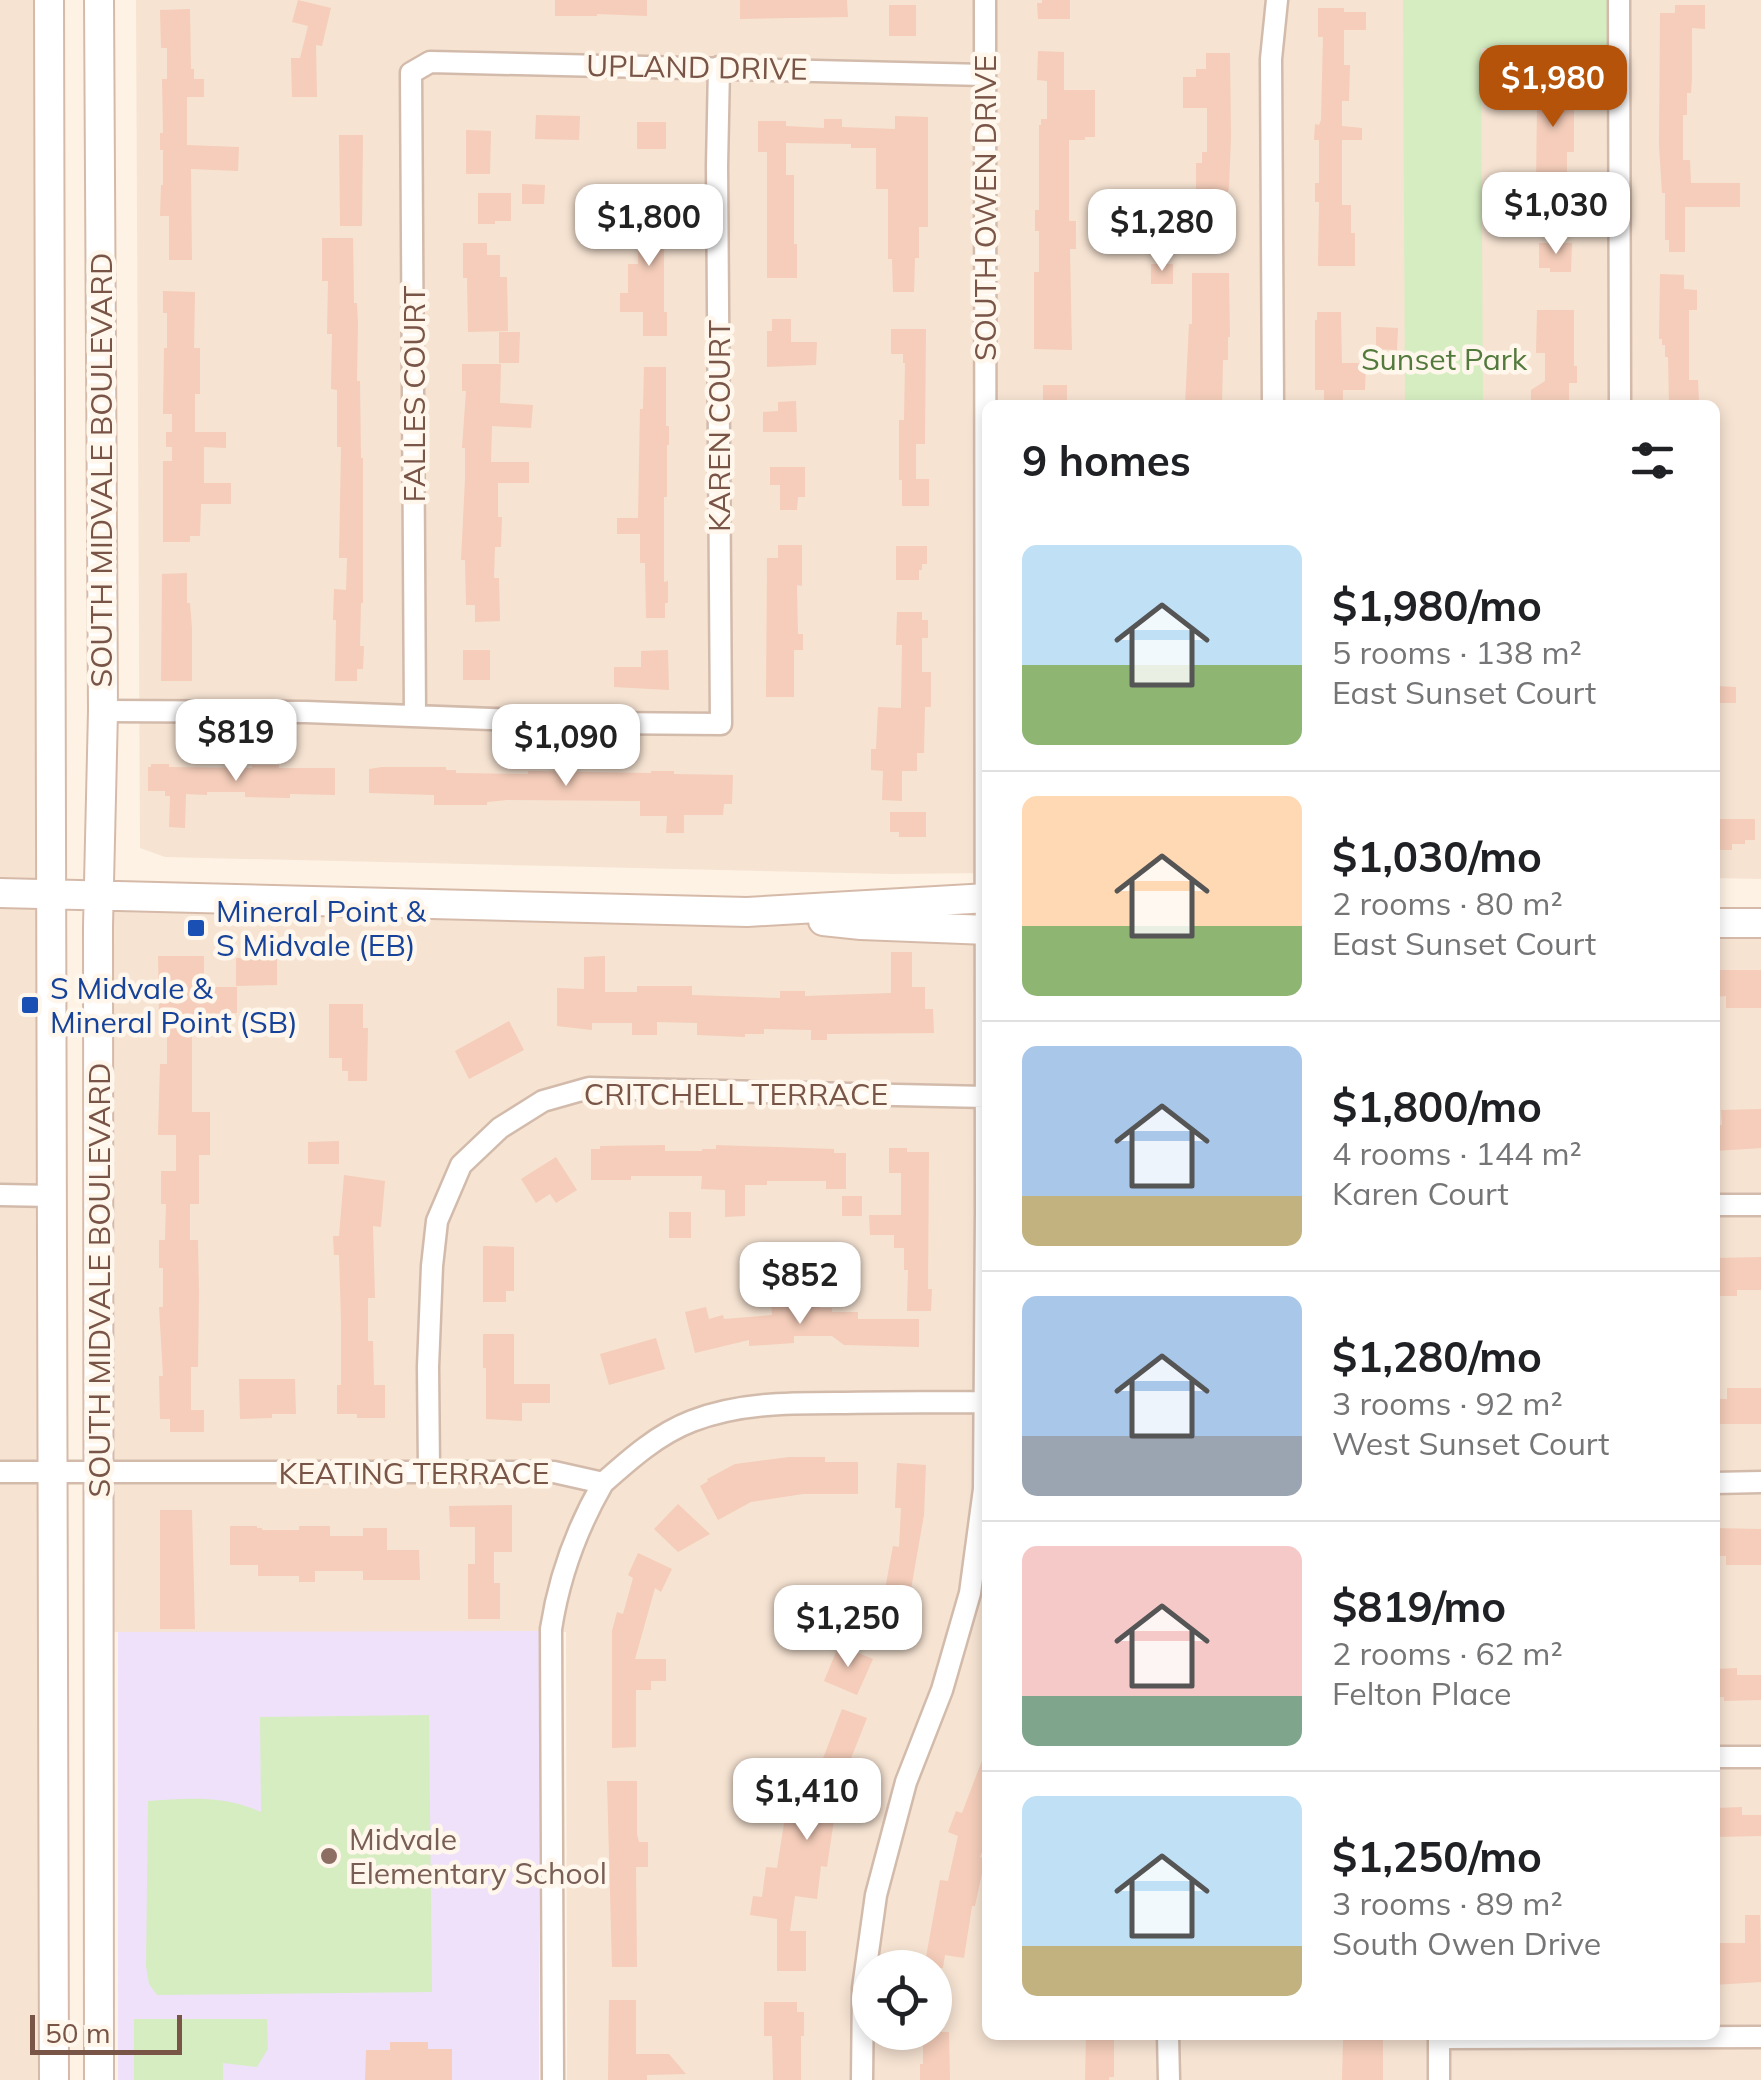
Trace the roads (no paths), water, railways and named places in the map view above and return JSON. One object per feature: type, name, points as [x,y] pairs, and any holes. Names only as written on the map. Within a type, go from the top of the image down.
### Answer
[{"type":"main road","name":"SOUTH MIDVALE BOULEVARD","points":[[49,0],[54,2080]]},
{"type":"main road","name":"SOUTH MIDVALE BOULEVARD","points":[[98,0],[103,711],[99,896],[98,2080]]},
{"type":"main road","points":[[0,893],[748,912],[982,898]]},
{"type":"main road","points":[[748,912],[861,925],[982,930]]},
{"type":"main road","points":[[1720,923],[1761,922]]},
{"type":"street","name":"SOUTH OWEN DRIVE","points":[[985,0],[986,400]]},
{"type":"street","points":[[1274,400],[1271,58],[1277,0]]},
{"type":"street","points":[[1619,0],[1620,400]]},
{"type":"street","name":"UPLAND DRIVE","points":[[411,73],[430,62],[985,75]]},
{"type":"street","name":"KAREN COURT","points":[[415,716],[720,724],[719,67]]},
{"type":"street","name":"FALLES COURT","points":[[411,73],[415,716]]},
{"type":"street","points":[[103,711],[415,716]]},
{"type":"street","name":"CRITCHELL TERRACE","points":[[429,1471],[428,1367],[437,1221],[462,1165],[500,1128],[543,1101],[589,1088],[982,1097]]},
{"type":"street","points":[[0,1195],[52,1196]]},
{"type":"street","points":[[1720,1205],[1761,1205]]},
{"type":"street","points":[[552,2080],[552,1629],[562,1578],[584,1516],[603,1483],[664,1435],[692,1421],[733,1410],[769,1404],[982,1402]]},
{"type":"street","name":"KEATING TERRACE","points":[[0,1472],[554,1472],[603,1483]]},
{"type":"street","points":[[1720,1483],[1761,1482]]},
{"type":"street","name":"SOUTH OWEN DRIVE","points":[[862,2080],[863,1988],[876,1895],[906,1782],[942,1690],[970,1592],[982,1504]]},
{"type":"street","points":[[1720,1757],[1761,1757]]},
{"type":"street","points":[[1720,2037],[1761,2037]]},
{"type":"street","points":[[1168,2040],[1169,2080]]},
{"type":"street","points":[[1439,2040],[1439,2080]]},
{"type":"place","name":"Mineral Point & S Midvale (EB)","points":[[196,928]]},
{"type":"place","name":"S Midvale & Mineral Point (SB)","points":[[30,1005]]},
{"type":"place","name":"Midvale Elementary School","points":[[329,1856]]},
{"type":"park label","name":"Sunset Park","points":[[1444,359]]}]
